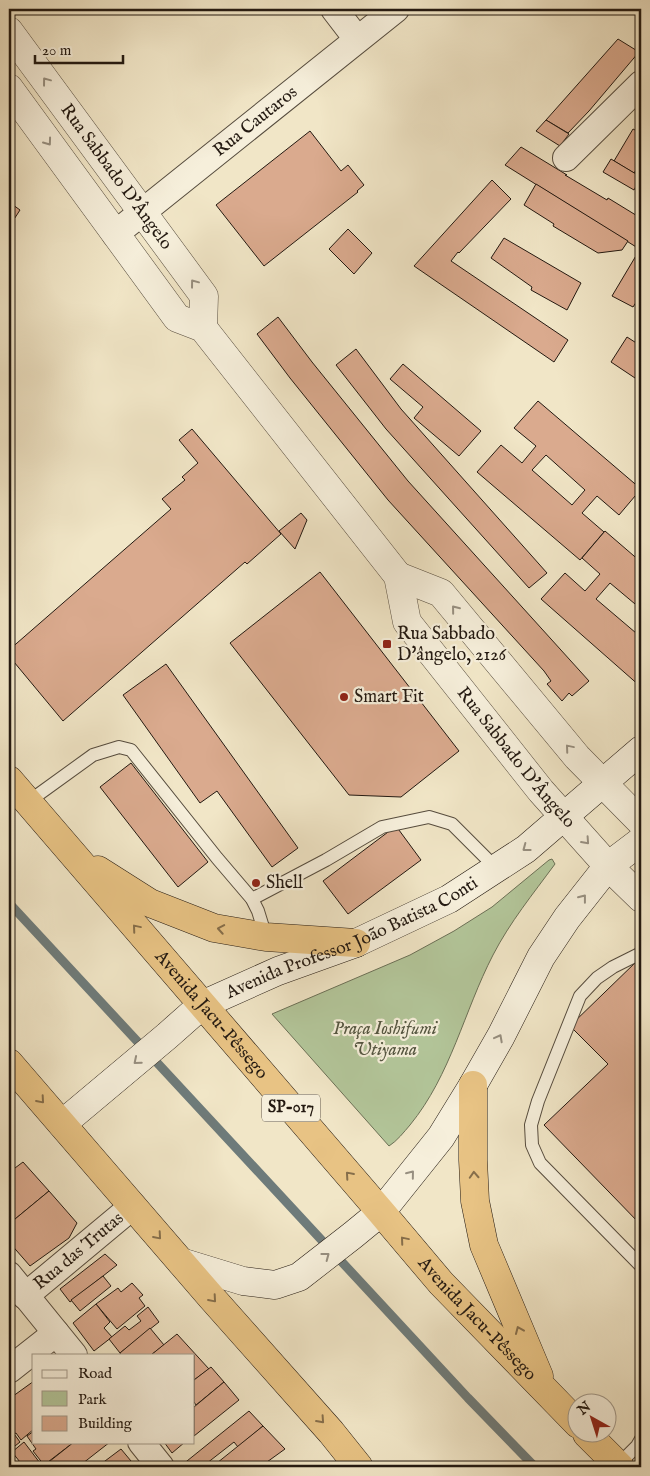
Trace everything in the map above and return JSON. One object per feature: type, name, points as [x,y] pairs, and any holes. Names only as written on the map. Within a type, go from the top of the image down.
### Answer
[{"type":"highway","name":"Avenida Jacu-Pêssego","points":[[9,780],[441,1283],[568,1414]]},
{"type":"highway","points":[[72,853],[150,903],[214,928],[266,937],[356,943]]},
{"type":"highway","points":[[9,1063],[331,1432],[359,1467]]},
{"type":"highway","points":[[473,1085],[473,1160],[476,1202],[484,1245],[545,1391]]},
{"type":"highway","points":[[597,1444],[619,1466]]},
{"type":"street","points":[[334,9],[357,40]]},
{"type":"street","name":"Rua Cautaros","points":[[116,234],[396,9]]},
{"type":"street","name":"Rua Sabbado D'Ângelo","points":[[9,31],[204,296],[203,328]]},
{"type":"street","points":[[566,158],[641,84]]},
{"type":"street","name":"Rua Sabbado D'Ângelo","points":[[9,88],[177,318],[203,328],[398,576],[407,622],[563,817],[608,866],[641,898]]},
{"type":"street","points":[[398,576],[441,593],[577,756],[641,822]]},
{"type":"street","name":"Avenida Professor João Batista Conti","points":[[62,1124],[202,1005],[278,971],[356,943],[449,899],[526,849],[641,750]]},
{"type":"street","points":[[181,1262],[226,1277],[275,1285],[299,1277],[381,1212],[441,1137],[473,1085],[541,957],[567,918],[608,866],[641,841]]},
{"type":"street","name":"Rua das Trutas","points":[[26,1296],[133,1206]]},
{"type":"street","points":[[9,1275],[73,1354]]},
{"type":"street","points":[[9,1370],[56,1333]]},
{"type":"street","points":[[143,1444],[161,1467]]},
{"type":"lane","points":[[28,802],[93,756],[119,747],[131,750],[252,899],[266,937]]},
{"type":"lane","points":[[252,899],[326,860],[382,827],[429,817],[452,824],[496,868]]},
{"type":"lane","points":[[641,955],[639,954],[613,967],[597,978],[580,996],[538,1101],[531,1126],[532,1145],[540,1163],[641,1266]]},
{"type":"lane","points":[[619,1466],[641,1439]]},
{"type":"green space","name":"Praça Ioshifumi Utiyama","points":[[552,859],[555,864],[514,920],[493,955],[447,1064],[436,1085],[410,1125],[389,1146],[272,1014],[410,955],[454,931],[492,907]]},
{"type":"building","points":[[618,39],[639,52],[589,111],[568,133],[546,120]]},
{"type":"building","points":[[546,120],[569,134],[560,146],[536,131]]},
{"type":"building","points":[[633,129],[641,133],[641,162],[634,173],[614,161]]},
{"type":"building","points":[[310,131],[341,171],[348,165],[364,185],[358,192],[264,266],[216,205]]},
{"type":"building","points":[[521,147],[607,200],[608,198],[639,217],[638,219],[641,221],[641,250],[505,165]]},
{"type":"building","points":[[611,159],[641,177],[634,190],[603,172]]},
{"type":"building","points":[[492,180],[511,199],[451,261],[568,340],[554,362],[414,266]]},
{"type":"building","points":[[536,184],[628,241],[622,250],[598,253],[553,226],[554,224],[524,205]]},
{"type":"building","points":[[9,202],[20,210],[9,227]]},
{"type":"building","points":[[348,229],[372,253],[354,274],[329,249]]},
{"type":"building","points":[[504,238],[581,283],[567,310],[531,290],[532,287],[491,258]]},
{"type":"building","points":[[640,249],[641,295],[633,307],[612,296]]},
{"type":"building","points":[[278,317],[408,481],[589,681],[572,696],[569,693],[562,701],[547,684],[551,681],[544,671],[388,500],[290,378],[257,334]]},
{"type":"building","points":[[627,337],[641,346],[641,382],[611,362]]},
{"type":"building","points":[[356,349],[401,409],[547,573],[529,588],[386,429],[336,365]]},
{"type":"building","points":[[403,364],[481,431],[459,456],[414,418],[423,407],[390,379]]},
{"type":"building","points":[[538,401],[641,489],[619,515],[597,496],[582,513],[604,532],[580,560],[477,472],[501,445],[522,463],[536,446],[514,428]],"holes":[[[546,455],[585,490],[572,505],[532,470]]]},
{"type":"building","points":[[192,429],[281,534],[247,564],[245,562],[63,721],[9,656],[9,650],[171,509],[162,499],[185,480],[182,477],[198,463],[179,440]]},
{"type":"building","points":[[301,513],[307,520],[295,549],[279,531]]},
{"type":"building","points":[[605,531],[641,562],[641,609],[610,583],[596,599],[636,633],[641,627],[641,687],[541,599],[565,573],[585,591],[600,574],[582,558]]},
{"type":"building","name":"Smart Fit","points":[[320,572],[459,751],[401,797],[349,795],[230,643]]},
{"type":"building","points":[[166,664],[298,848],[272,867],[217,791],[200,803],[123,695]]},
{"type":"building","points":[[131,763],[208,862],[178,887],[100,787]]},
{"type":"building","points":[[396,826],[421,860],[348,914],[323,881]]},
{"type":"building","points":[[638,960],[641,963],[641,1225],[544,1125],[608,1064],[570,1026]]},
{"type":"building","points":[[23,1162],[49,1191],[9,1224],[9,1180],[15,1175],[11,1171]]},
{"type":"building","points":[[49,1191],[77,1223],[69,1238],[30,1266],[9,1242],[9,1224]]},
{"type":"building","points":[[105,1254],[117,1265],[70,1302],[60,1289]]},
{"type":"building","points":[[103,1276],[111,1286],[80,1311],[71,1300]]},
{"type":"building","points":[[132,1283],[143,1295],[139,1298],[145,1306],[117,1329],[96,1304],[118,1288],[121,1292]]},
{"type":"building","points":[[96,1304],[110,1322],[104,1328],[112,1337],[94,1351],[73,1323]]},
{"type":"building","points":[[148,1307],[159,1322],[120,1353],[109,1339],[125,1326],[129,1330],[141,1321],[137,1316]]},
{"type":"building","points":[[150,1328],[164,1345],[152,1354],[120,1353]]},
{"type":"building","points":[[177,1334],[209,1369],[195,1379],[195,1354],[152,1354]]},
{"type":"building","points":[[211,1367],[224,1382],[196,1405],[195,1379]]},
{"type":"building","points":[[32,1382],[32,1431],[21,1440],[9,1427],[9,1399]]},
{"type":"building","points":[[224,1382],[239,1400],[195,1435],[195,1406]]},
{"type":"building","points":[[249,1411],[263,1426],[238,1447],[234,1442],[202,1467],[183,1467],[182,1465]]},
{"type":"building","points":[[263,1426],[285,1449],[260,1467],[212,1467]]},
{"type":"building","points":[[9,1427],[20,1442],[10,1450],[9,1448]]},
{"type":"building","points":[[32,1432],[32,1443],[27,1436]]},
{"type":"building","points":[[24,1442],[43,1467],[24,1467],[12,1452]]},
{"type":"building","points":[[33,1444],[71,1444],[44,1465],[33,1451],[36,1449]]},
{"type":"building","points":[[71,1444],[107,1444],[78,1467],[69,1467],[68,1465],[65,1467],[47,1467],[45,1465]]},
{"type":"building","points":[[165,1444],[183,1444],[172,1453]]},
{"type":"building","points":[[121,1449],[136,1467],[97,1467]]},
{"type":"waterway","points":[[9,903],[468,1398],[535,1467]]},
{"type":"place","name":"Rua Sabbado D'ângelo, 2126","points":[[387,644]]},
{"type":"place","name":"Smart Fit","points":[[344,697]]},
{"type":"place","name":"Shell","points":[[256,883]]}]
